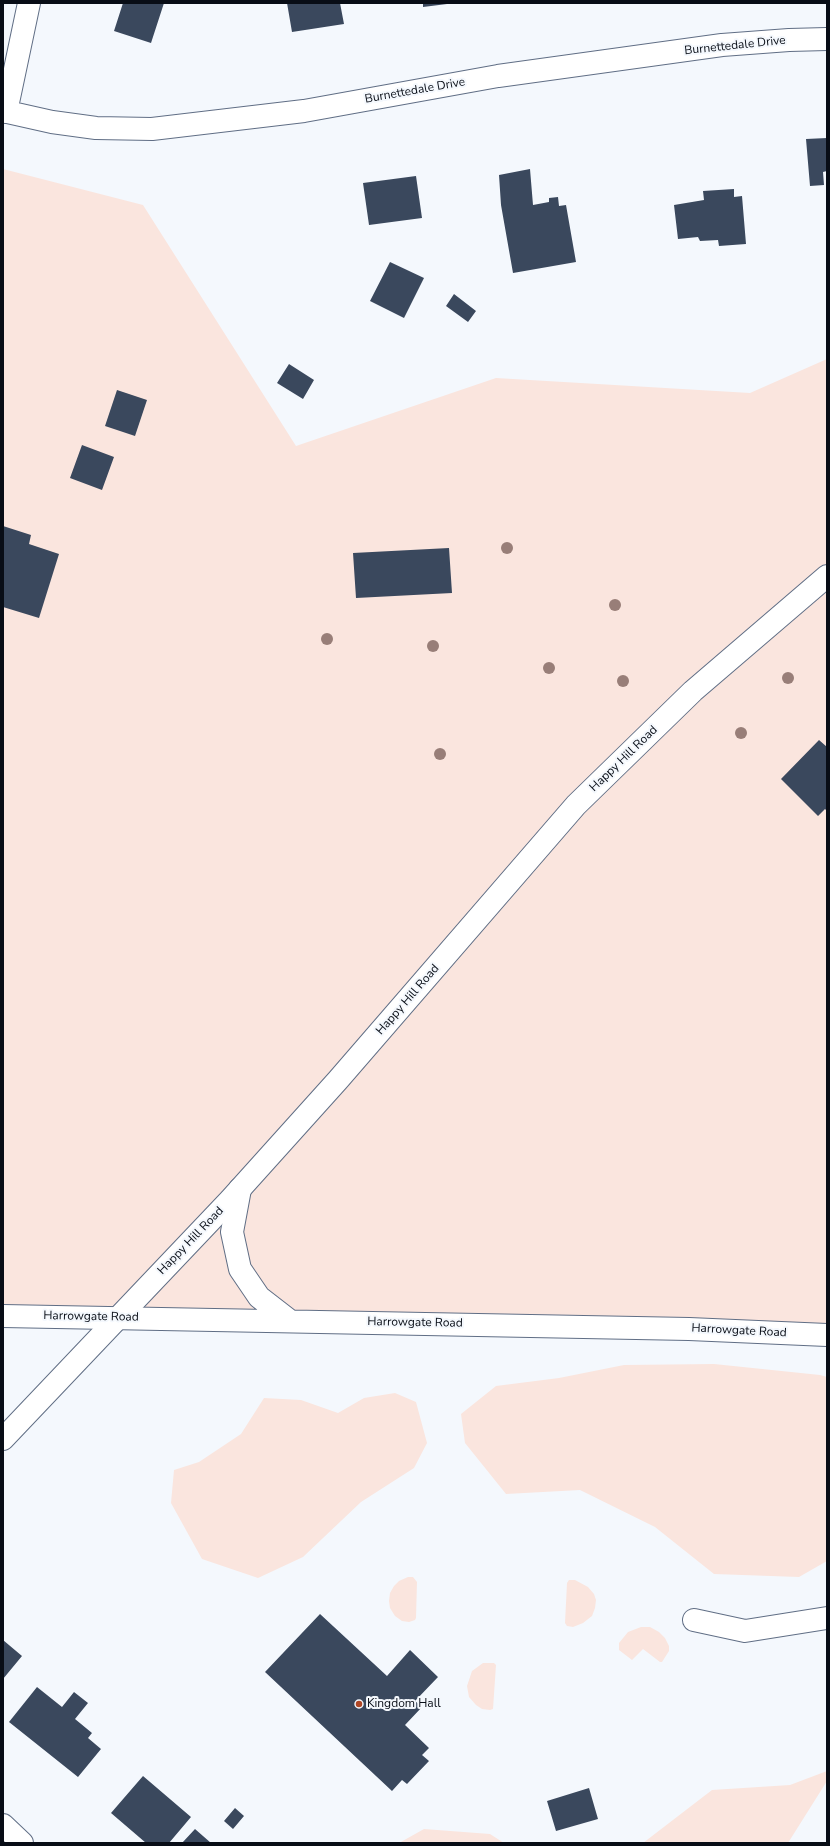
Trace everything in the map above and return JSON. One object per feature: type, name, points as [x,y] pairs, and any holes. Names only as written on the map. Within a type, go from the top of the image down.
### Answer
[{"type":"street","points":[[5,111],[29,3]]},
{"type":"street","name":"Burnettedale Drive","points":[[5,111],[52,122],[96,128],[152,129],[304,111],[498,76],[722,45],[827,39]]},
{"type":"street","name":"Happy Hill Road","points":[[3,1439],[240,1189],[343,1074],[576,805],[693,691],[827,576]]},
{"type":"street","points":[[240,1189],[232,1232],[240,1269],[260,1297],[290,1321]]},
{"type":"street","name":"Harrowgate Road","points":[[3,1316],[689,1329],[827,1335]]},
{"type":"street","points":[[694,1620],[745,1631],[827,1618]]},
{"type":"street","points":[[3,1825],[22,1843]]},
{"type":"shaded area","points":[[3,169],[143,205],[296,446],[496,378],[750,393],[827,359],[827,1335],[3,1316]]},
{"type":"shaded area","points":[[714,1364],[827,1377],[827,1561],[799,1577],[714,1574],[655,1527],[580,1490],[506,1494],[465,1443],[461,1414],[496,1386],[559,1378],[624,1365]]},
{"type":"shaded area","points":[[395,1393],[416,1402],[427,1443],[414,1468],[361,1502],[303,1557],[258,1578],[202,1559],[171,1503],[174,1470],[199,1462],[241,1434],[264,1398],[301,1400],[338,1413],[364,1398]]},
{"type":"shaded area","points":[[408,1577],[413,1577],[417,1582],[416,1618],[415,1620],[409,1622],[402,1621],[395,1616],[390,1608],[389,1601],[390,1593],[394,1586],[399,1581]]},
{"type":"shaded area","points":[[569,1580],[575,1580],[588,1587],[594,1594],[596,1600],[592,1616],[583,1623],[573,1627],[567,1626],[565,1623],[567,1583]]},
{"type":"shaded area","points":[[641,1627],[650,1627],[659,1632],[665,1638],[669,1646],[669,1651],[662,1662],[643,1649],[632,1660],[619,1650],[619,1643],[628,1632]]},
{"type":"shaded area","points":[[483,1663],[494,1663],[496,1665],[493,1709],[490,1710],[482,1709],[476,1705],[469,1697],[467,1686],[472,1671]]},
{"type":"shaded area","points":[[827,1771],[827,1781],[788,1843],[643,1843],[712,1790],[790,1785]]},
{"type":"shaded area","points":[[424,1829],[490,1834],[504,1843],[399,1843]]},
{"type":"building","points":[[123,3],[164,3],[151,43],[114,31]]},
{"type":"building","points":[[287,3],[340,3],[344,24],[292,32]]},
{"type":"building","points":[[423,3],[447,3],[447,4],[423,7]]},
{"type":"building","points":[[827,138],[827,171],[823,172],[824,185],[810,186],[806,139]]},
{"type":"building","points":[[530,169],[533,205],[549,202],[549,198],[558,197],[559,206],[566,205],[576,262],[513,273],[501,205],[499,175]]},
{"type":"building","points":[[416,176],[422,218],[369,225],[363,183]]},
{"type":"building","points":[[734,189],[734,197],[742,196],[746,244],[719,246],[718,240],[700,241],[698,237],[678,239],[674,205],[704,200],[703,191]]},
{"type":"building","points":[[390,262],[424,278],[404,318],[370,301]]},
{"type":"building","points":[[454,294],[476,311],[468,322],[446,306]]},
{"type":"building","points":[[289,364],[314,380],[303,399],[277,383]]},
{"type":"building","points":[[117,390],[147,400],[135,436],[105,426]]},
{"type":"building","points":[[82,445],[114,457],[102,490],[70,478]]},
{"type":"building","points":[[3,526],[31,535],[29,544],[59,554],[39,618],[3,607]]},
{"type":"building","points":[[449,548],[452,593],[356,598],[353,553]]},
{"type":"building","points":[[819,740],[827,747],[827,811],[825,809],[818,816],[781,779]]},
{"type":"building","name":"Kingdom Hall","points":[[320,1614],[387,1676],[410,1650],[438,1677],[415,1701],[422,1707],[405,1725],[429,1748],[422,1755],[429,1761],[407,1784],[402,1780],[392,1791],[265,1672]]},
{"type":"building","points":[[3,1640],[22,1656],[3,1679]]},
{"type":"building","points":[[37,1687],[62,1707],[74,1692],[88,1703],[75,1719],[92,1733],[88,1738],[101,1749],[78,1777],[9,1722]]},
{"type":"building","points":[[143,1776],[191,1817],[169,1843],[146,1843],[111,1813]]},
{"type":"building","points":[[589,1788],[598,1819],[556,1831],[547,1801]]},
{"type":"building","points":[[235,1808],[244,1816],[233,1829],[224,1821]]},
{"type":"building","points":[[195,1829],[211,1843],[182,1843]]},
{"type":"place","name":"Kingdom Hall","points":[[359,1704]]}]
